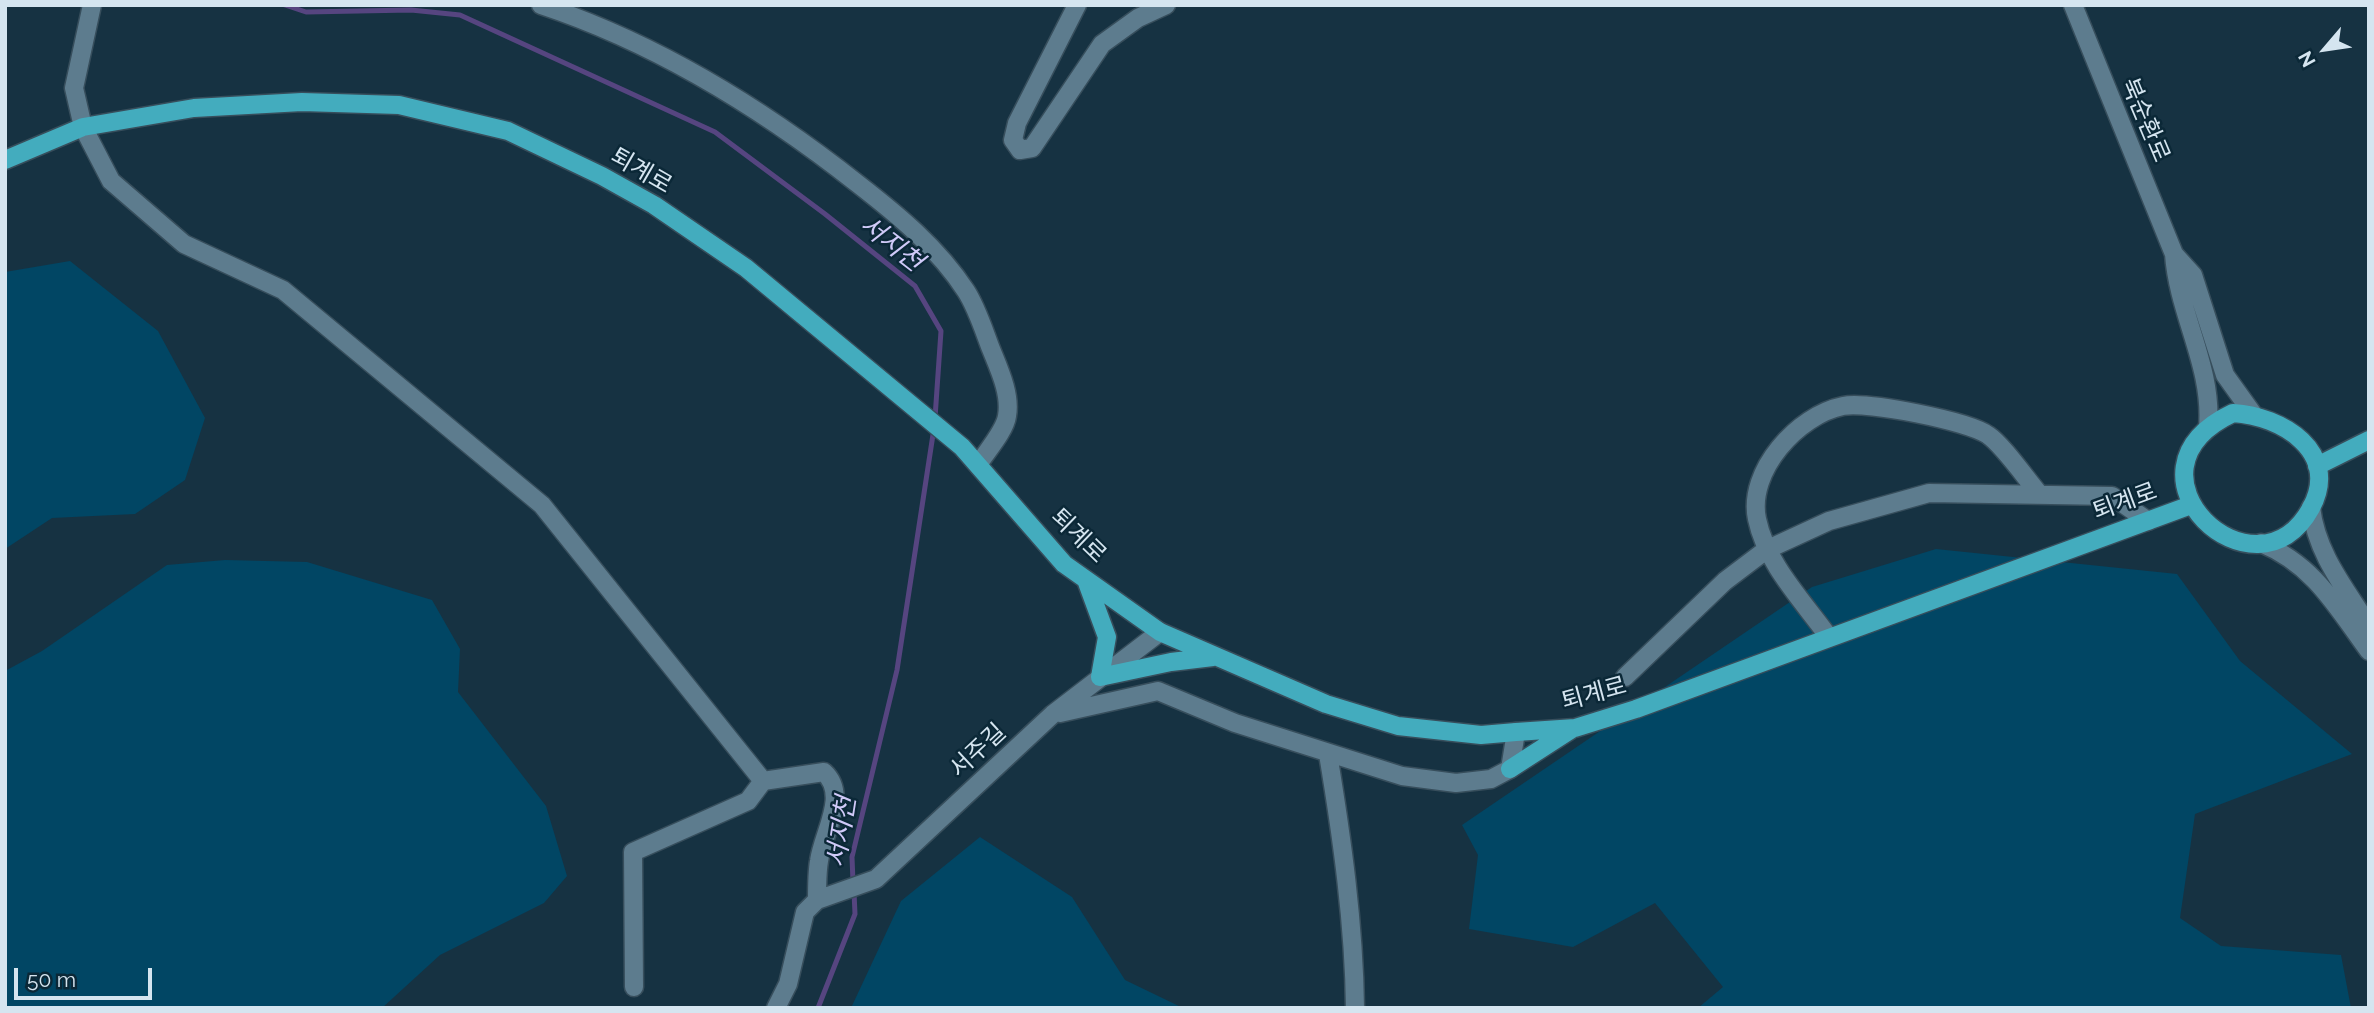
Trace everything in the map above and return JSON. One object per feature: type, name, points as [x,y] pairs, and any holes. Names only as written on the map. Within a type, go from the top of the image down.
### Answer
[{"type":"main road","name":"퇴계로","points":[[5,160],[83,127],[194,108],[302,102],[399,106],[508,131],[602,176],[654,205],[746,268],[962,447],[1064,564],[1160,632],[1326,704],[1398,726],[1481,735],[1575,728],[1636,709],[1828,636],[2191,505]]},
{"type":"main road","points":[[2233,413],[2253,414],[2290,428],[2307,446],[2317,466],[2317,487],[2311,507],[2298,524],[2281,537],[2261,543],[2240,542],[2220,536],[2203,522],[2191,505],[2185,482],[2187,460],[2197,439],[2208,427],[2233,413]]},
{"type":"main road","points":[[2317,466],[2369,440]]},
{"type":"main road","points":[[1086,580],[1107,637],[1100,677],[1171,662],[1217,657]]},
{"type":"main road","points":[[1510,769],[1575,728]]},
{"type":"street","points":[[92,5],[74,88],[83,127],[111,181],[184,244],[283,290],[542,505],[763,781]]},
{"type":"street","points":[[541,5],[583,19],[727,92],[818,153],[891,210],[938,254],[968,293],[1002,377],[1007,401],[1007,417],[978,465]]},
{"type":"street","points":[[1077,5],[1017,123],[1013,140],[1020,150],[1032,148],[1102,44],[1138,18],[1166,5]]},
{"type":"street","name":"북순환로","points":[[2073,5],[2174,254],[2176,282],[2208,382],[2208,427]]},
{"type":"street","name":"북순환로","points":[[2174,254],[2193,275],[2225,375],[2253,414]]},
{"type":"street","points":[[1828,636],[1766,550],[1756,516],[1760,483],[1776,454],[1806,421],[1843,405],[1897,407],[1987,434],[2040,495]]},
{"type":"street","points":[[1625,677],[1725,581],[1766,550],[1829,521],[1929,493],[2112,496],[2148,520]]},
{"type":"street","points":[[2311,507],[2314,529],[2324,555],[2369,626]]},
{"type":"street","points":[[2261,543],[2286,553],[2312,574],[2369,651]]},
{"type":"street","name":"서주길","points":[[821,899],[876,879],[1053,714],[1160,632]]},
{"type":"street","points":[[1053,714],[1158,691],[1235,723],[1328,754],[1402,776],[1456,783],[1490,779],[1510,769],[1516,732]]},
{"type":"street","points":[[1328,754],[1342,840],[1355,1008]]},
{"type":"street","points":[[634,987],[633,852],[748,801],[763,781],[824,772],[833,780],[836,798],[819,861],[821,899],[805,912],[788,984],[776,1008]]},
{"type":"shaded area","points":[[70,261],[158,331],[205,418],[185,480],[135,514],[52,518],[5,549],[5,272]]},
{"type":"shaded area","points":[[1936,549],[2177,574],[2240,661],[2352,754],[2195,814],[2180,918],[2221,946],[2341,955],[2351,1008],[1698,1008],[1723,987],[1655,903],[1573,947],[1469,929],[1478,855],[1462,825],[1812,587]]},
{"type":"shaded area","points":[[225,560],[307,562],[432,600],[460,649],[458,692],[546,806],[567,876],[544,903],[440,955],[382,1008],[5,1008],[5,671],[42,651],[167,565]]},
{"type":"shaded area","points":[[980,837],[1072,897],[1125,980],[1183,1008],[851,1008],[901,901]]},
{"type":"waterway","name":"서지천","points":[[285,5],[306,12],[411,10],[460,15],[715,132],[825,214],[915,286],[941,331],[935,418]]},
{"type":"waterway","name":"서지천","points":[[853,882],[852,857],[897,670],[934,428]]},
{"type":"waterway","name":"서지천","points":[[818,1008],[855,914],[854,892]]}]
